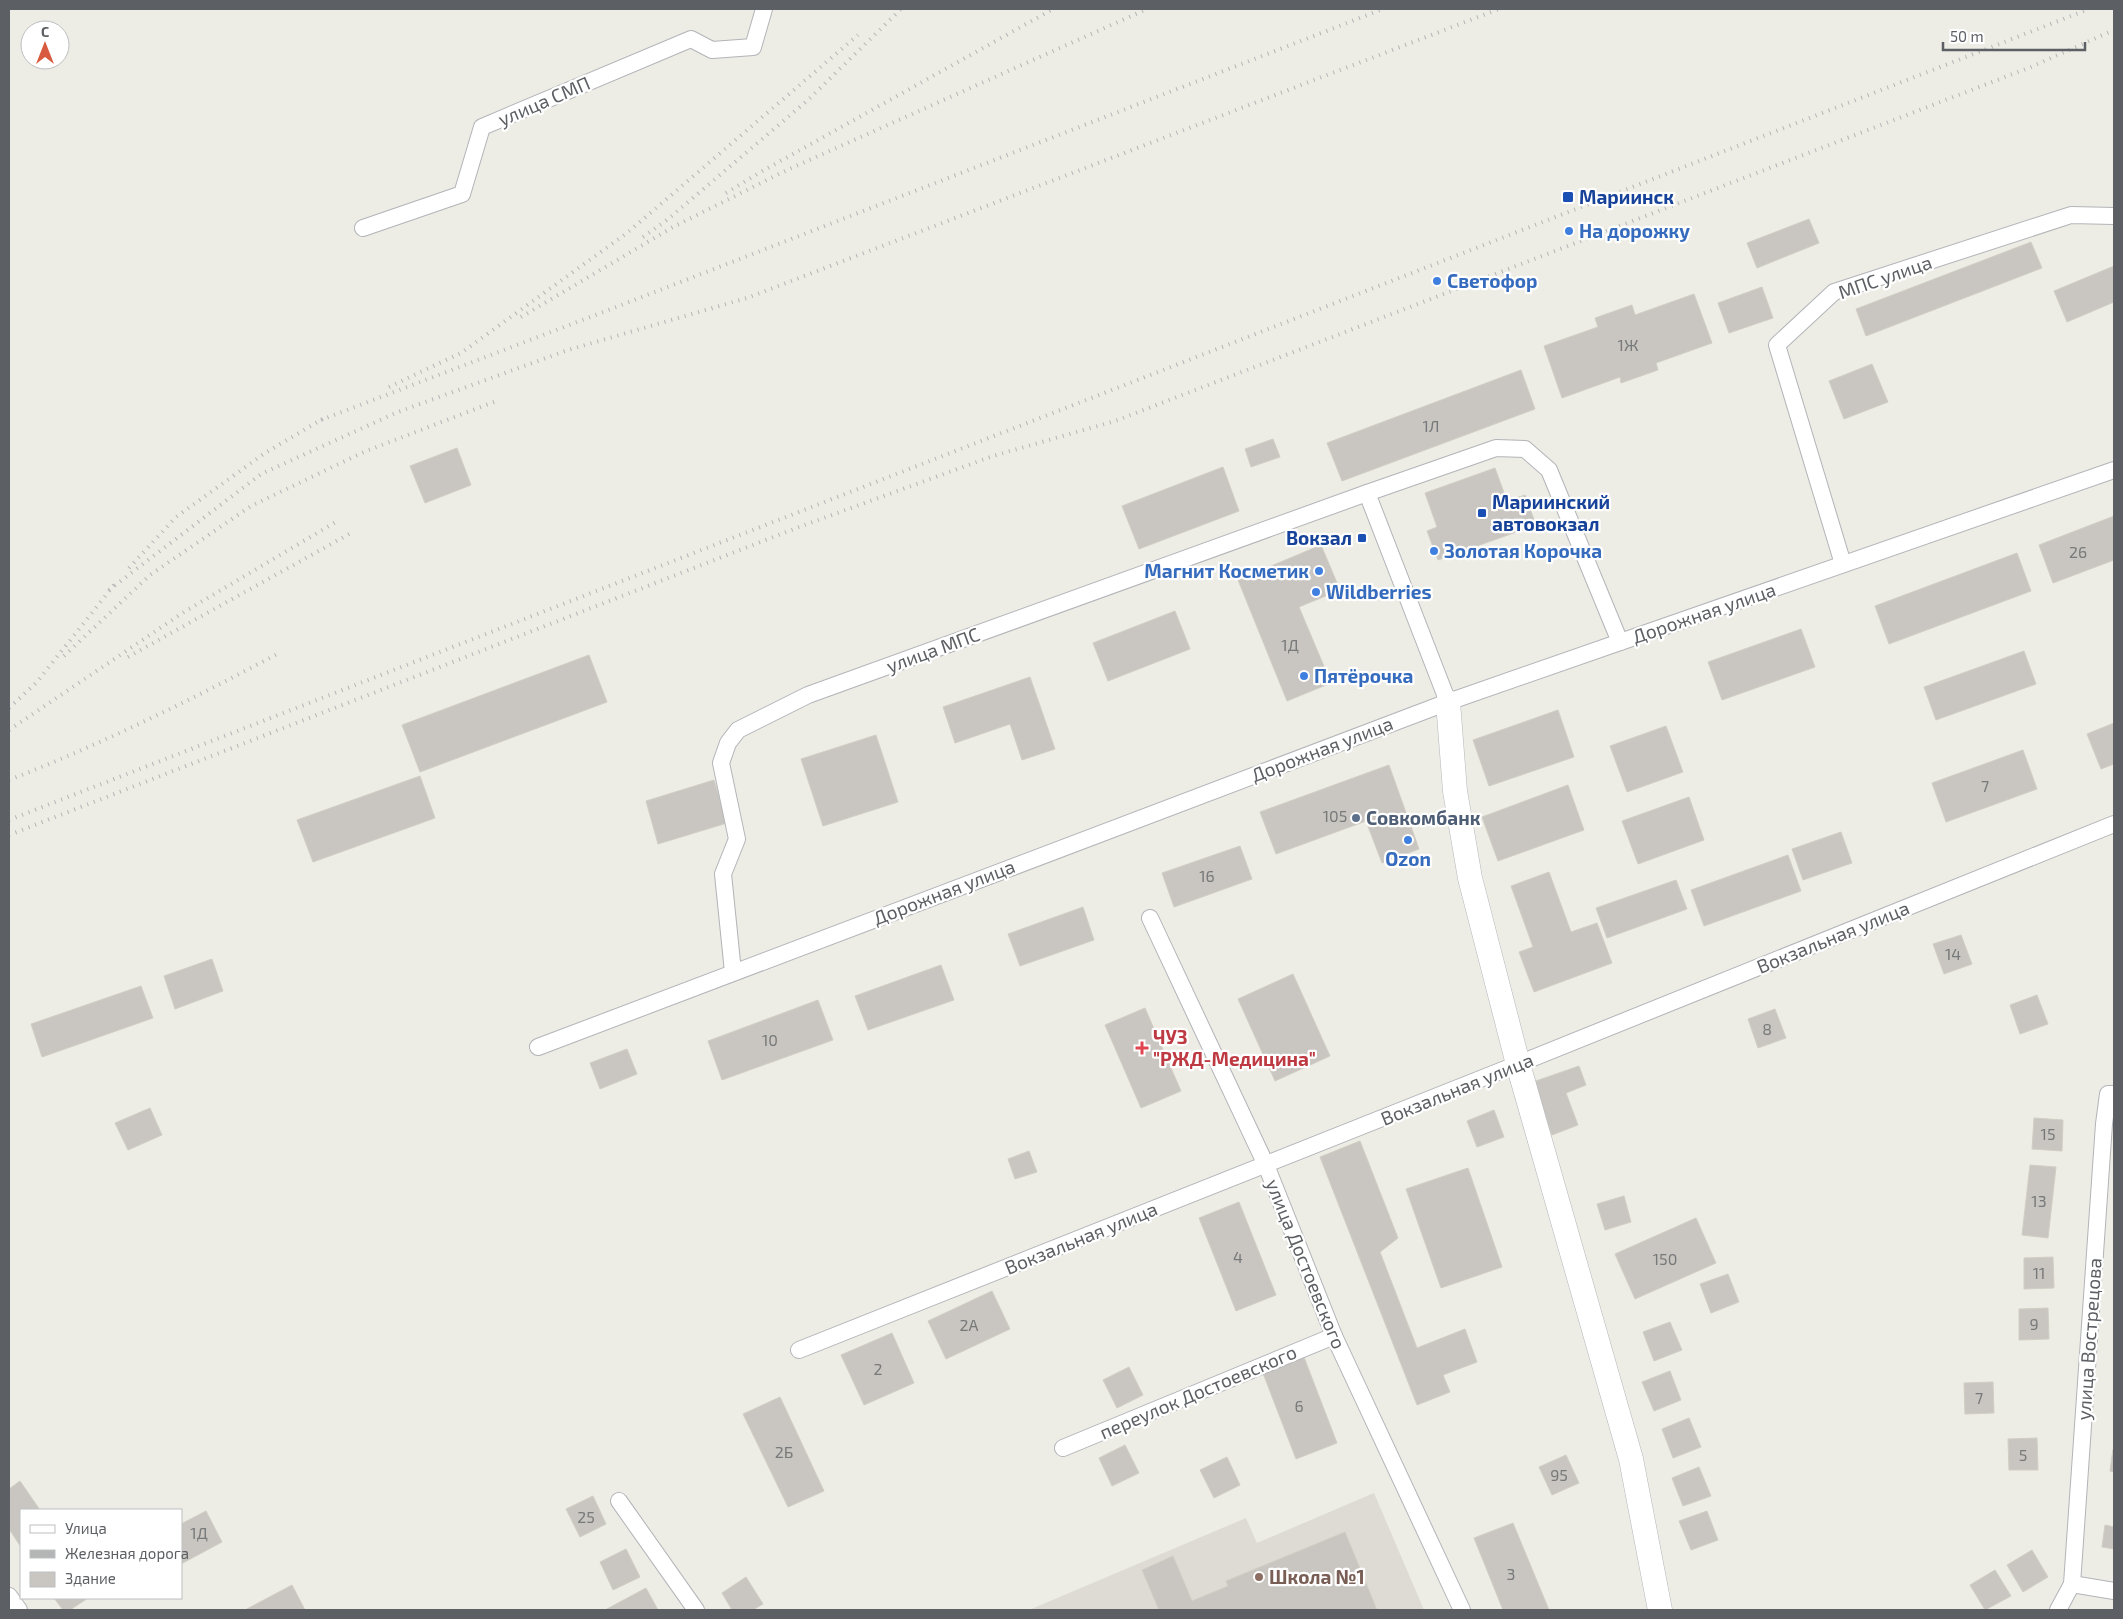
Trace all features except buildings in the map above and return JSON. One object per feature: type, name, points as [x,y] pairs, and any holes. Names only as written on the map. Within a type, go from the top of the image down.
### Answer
[{"type":"main road","points":[[1448,702],[1455,791],[1470,878],[1518,1064],[1631,1459],[1660,1610]]},
{"type":"street","name":"улица СМП","points":[[364,228],[462,194],[482,127],[691,39],[712,50],[753,47],[764,9]]},
{"type":"street","name":"МПС улица","points":[[1843,564],[1777,345],[1834,292],[2071,215],[2114,216]]},
{"type":"street","name":"улица МПС","points":[[733,972],[723,874],[737,838],[721,763],[728,743],[738,730],[808,695],[1496,448],[1526,449],[1549,470],[1620,642]]},
{"type":"street","name":"Дорожная улица","points":[[538,1047],[1448,702],[2114,470]]},
{"type":"street","points":[[1367,493],[1448,702]]},
{"type":"street","name":"Вокзальная улица","points":[[799,1350],[1266,1165],[2114,824]]},
{"type":"street","name":"улица Достоевского","points":[[1150,918],[1266,1165],[1334,1336],[1462,1610]]},
{"type":"street","name":"улица Вострецова","points":[[2072,1584],[2104,1124],[2111,1094]]},
{"type":"street","name":"переулок Достоевского","points":[[1063,1448],[1334,1336]]},
{"type":"street","points":[[619,1501],[696,1610]]},
{"type":"street","points":[[2058,1610],[2072,1584],[2114,1590]]},
{"type":"street","points":[[9,1596],[19,1610]]},
{"type":"shaded area","name":"Школа №1","points":[[1374,1493],[1424,1610],[1029,1610],[1246,1518],[1257,1543]]},
{"type":"railway","points":[[643,237],[667,220],[808,100],[901,9]]},
{"type":"railway","points":[[726,193],[1053,9]]},
{"type":"railway","points":[[521,317],[673,227],[787,170],[1147,9]]},
{"type":"railway","points":[[321,420],[1383,9]]},
{"type":"railway","points":[[109,590],[261,474],[398,412],[568,350],[747,298],[1499,9]]},
{"type":"railway","points":[[9,820],[2089,9]]},
{"type":"railway","points":[[9,835],[799,527],[993,456],[1115,421],[2031,67],[2114,30]]},
{"type":"railway","points":[[389,387],[461,353],[627,233],[858,35]]},
{"type":"railway","points":[[64,656],[150,575],[251,506],[366,451],[499,400]]},
{"type":"railway","points":[[129,568],[176,517],[265,453],[326,417]]},
{"type":"railway","points":[[9,730],[184,612],[339,520]]},
{"type":"railway","points":[[128,657],[351,533]]},
{"type":"railway","points":[[9,708],[37,682],[114,585]]},
{"type":"railway","points":[[9,780],[78,752],[146,721],[279,653]]},
{"type":"place","name":"Мариинск","points":[[1568,197]]},
{"type":"place","name":"На дорожку","points":[[1569,231]]},
{"type":"place","name":"Светофор","points":[[1437,281]]},
{"type":"place","name":"Мариинский автовокзал","points":[[1482,513]]},
{"type":"place","name":"Вокзал","points":[[1362,538]]},
{"type":"place","name":"Золотая Корочка","points":[[1434,551]]},
{"type":"place","name":"Магнит Косметик","points":[[1319,571]]},
{"type":"place","name":"Wildberries","points":[[1316,592]]},
{"type":"place","name":"Пятёрочка","points":[[1304,676]]},
{"type":"place","name":"Совкомбанк","points":[[1356,818]]},
{"type":"place","name":"Ozon","points":[[1408,840]]},
{"type":"place","name":"ЧУЗ \"РЖД-Медицина\"","points":[[1142,1048]]},
{"type":"place","name":"Школа №1","points":[[1259,1577]]}]
